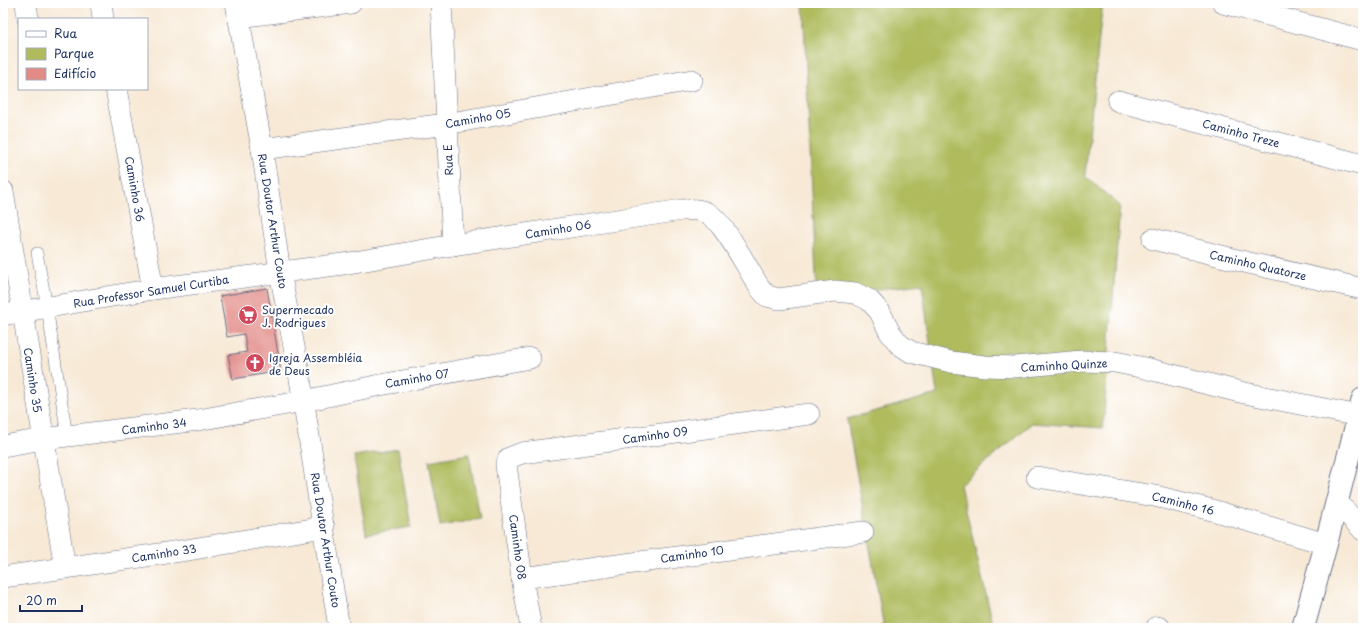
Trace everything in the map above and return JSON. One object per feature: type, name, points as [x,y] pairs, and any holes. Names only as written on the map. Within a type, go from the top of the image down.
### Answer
[{"type":"street","points":[[26,3],[28,18]]},
{"type":"street","points":[[100,3],[103,18]]},
{"type":"street","points":[[237,10],[351,3]]},
{"type":"street","name":"Rua E","points":[[441,3],[453,245]]},
{"type":"street","points":[[1223,3],[1363,40]]},
{"type":"street","name":"Rua Doutor Arthur Couto","points":[[237,10],[262,149],[280,272],[304,401],[339,628]]},
{"type":"street","name":"Caminho 05","points":[[262,149],[446,124],[692,80]]},
{"type":"street","name":"Caminho 36","points":[[116,90],[153,289]]},
{"type":"street","name":"Caminho Treze","points":[[1118,101],[1363,165]]},
{"type":"street","name":"Caminho 35","points":[[3,191],[13,313],[43,439],[65,568]]},
{"type":"street","name":"Caminho 06","points":[[280,272],[343,264],[453,245],[695,209],[708,214],[720,224],[760,288],[767,296],[779,299],[794,297]]},
{"type":"street","name":"Caminho Quatorze","points":[[1153,239],[1363,289]]},
{"type":"street","name":"Rua Professor Samuel Curtiba","points":[[13,313],[153,289],[280,272]]},
{"type":"street","name":"Caminho Quinze","points":[[794,297],[813,293],[835,291],[855,293],[870,300],[880,312],[889,331],[899,344],[911,352],[951,362],[985,366],[1015,367],[1082,361],[1115,362],[1146,368],[1240,392],[1361,408]]},
{"type":"street","name":"Caminho 07","points":[[304,401],[380,385],[530,358]]},
{"type":"street","name":"Caminho 34","points":[[3,446],[43,439],[198,420],[304,401]]},
{"type":"street","points":[[1303,628],[1361,408]]},
{"type":"street","name":"Caminho 09","points":[[506,465],[509,458],[522,452],[809,414]]},
{"type":"street","name":"Caminho 08","points":[[506,465],[522,578],[531,628]]},
{"type":"street","name":"Caminho 16","points":[[1037,477],[1155,496],[1212,510],[1326,544]]},
{"type":"street","points":[[1337,502],[1363,530]]},
{"type":"street","name":"Caminho 33","points":[[3,577],[324,527]]},
{"type":"street","name":"Caminho 10","points":[[522,578],[863,532]]},
{"type":"lane","points":[[37,253],[67,436]]},
{"type":"green space","points":[[803,3],[1108,3],[1102,9],[1085,176],[1120,206],[1103,428],[1032,423],[960,485],[994,628],[884,628],[847,419],[937,394],[922,284],[817,296]]},
{"type":"green space","points":[[398,449],[411,527],[366,534],[354,456]]},
{"type":"green space","points":[[469,454],[480,519],[440,526],[429,461]]},
{"type":"building","name":"Supermecado J. Rodrigues","points":[[267,288],[281,371],[233,379],[228,355],[247,352],[244,334],[227,337],[220,296]]},
{"type":"place","name":"Supermecado J. Rodrigues","points":[[248,315]]},
{"type":"place","name":"Igreja Assembléia de Deus","points":[[255,363]]}]
